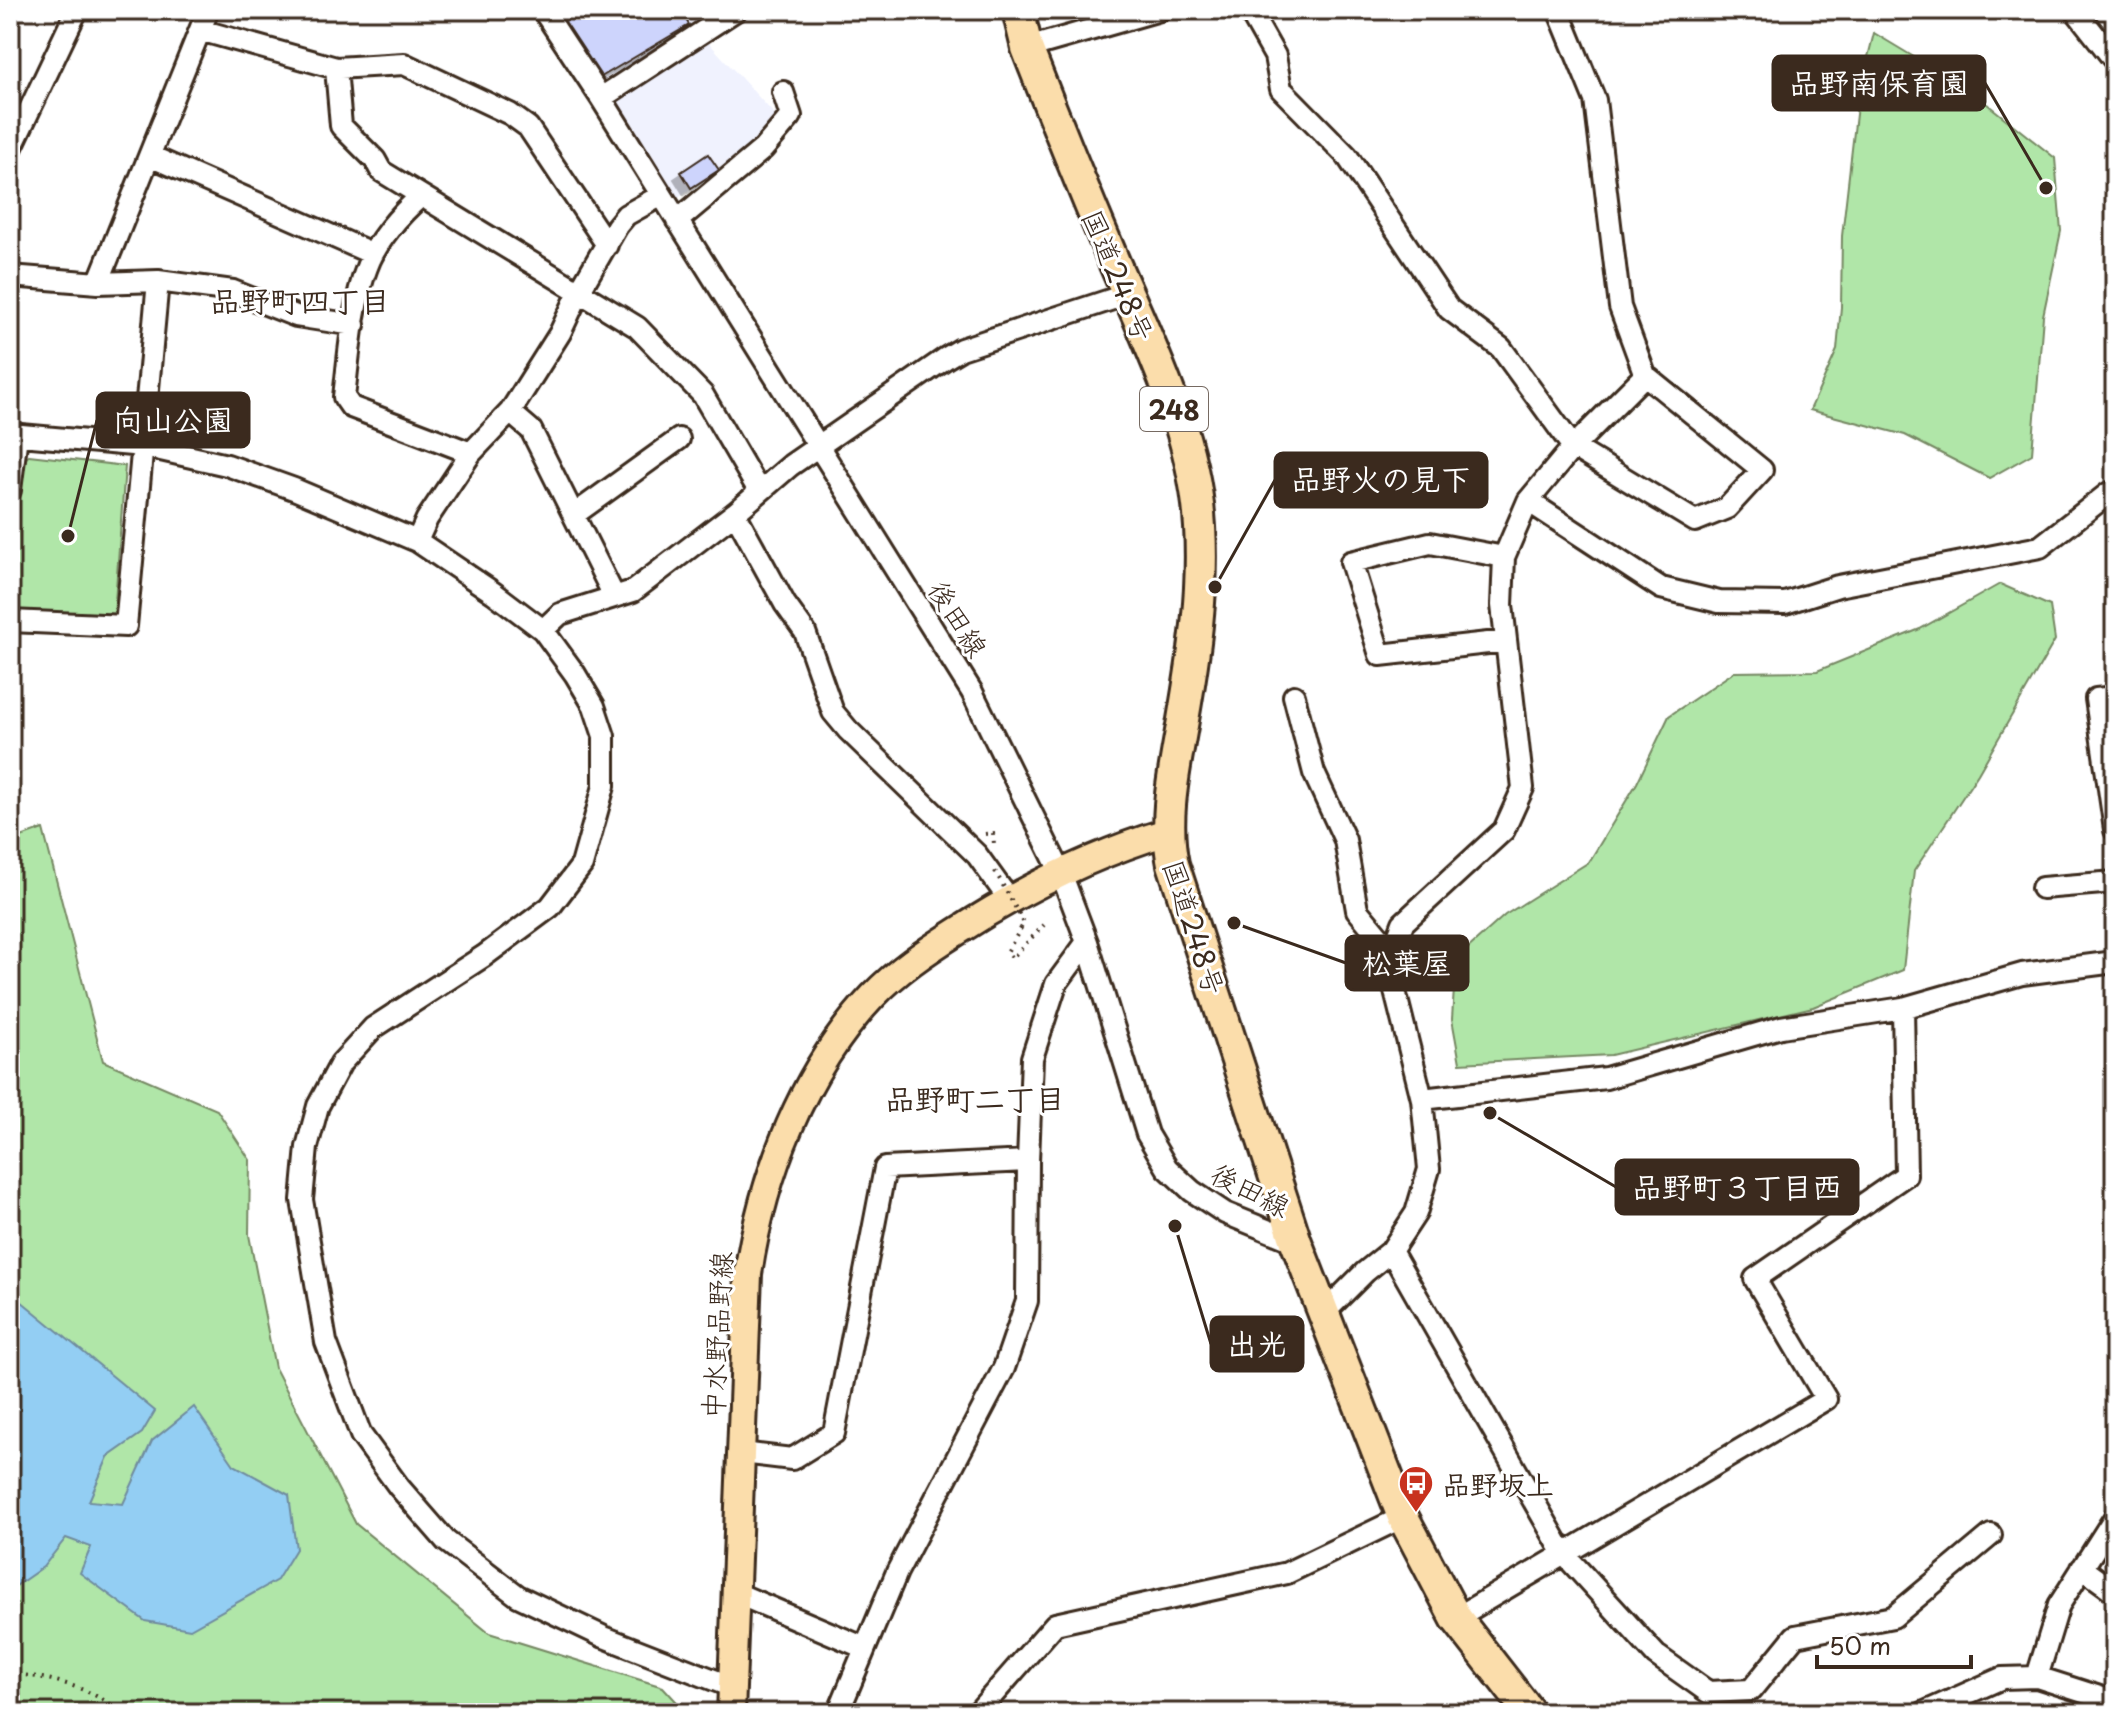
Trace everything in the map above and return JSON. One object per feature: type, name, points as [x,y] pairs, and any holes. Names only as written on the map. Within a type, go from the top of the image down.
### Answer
[{"type":"highway","name":"国道248号","points":[[1018,10],[1027,48],[1177,419],[1196,487],[1200,526],[1199,609],[1167,832],[1173,864],[1296,1242],[1403,1517],[1456,1618],[1530,1713]]},
{"type":"main road","name":"中水野品野線","points":[[732,1700],[748,1274],[763,1196],[793,1120],[814,1078],[873,996],[911,962],[1008,898],[1131,843],[1167,832]]},
{"type":"street","points":[[10,151],[77,10]]},
{"type":"street","points":[[98,283],[208,10]]},
{"type":"street","name":"後田線","points":[[543,10],[972,692],[1061,873],[1087,942],[1147,1134],[1167,1168],[1192,1191],[1225,1213],[1296,1242]]},
{"type":"street","points":[[601,98],[736,10]]},
{"type":"street","points":[[1027,48],[1160,10]]},
{"type":"street","points":[[1249,10],[1275,56],[1281,89],[1347,156],[1449,309],[1501,348],[1573,447],[1695,521],[1727,508],[1762,470],[1645,375],[1620,307],[1595,100],[1558,10]]},
{"type":"street","points":[[2075,10],[2115,61]]},
{"type":"street","points":[[200,30],[336,68],[404,64],[510,114],[528,127],[607,245]]},
{"type":"street","points":[[336,68],[341,126],[375,160],[381,171],[637,327],[703,395],[759,491]]},
{"type":"street","points":[[677,221],[763,149],[791,116],[783,92]]},
{"type":"street","points":[[150,156],[373,254]]},
{"type":"street","points":[[417,541],[427,519],[471,453],[510,412],[560,333],[580,290],[626,215],[660,196]]},
{"type":"street","points":[[420,197],[408,207],[366,268],[344,397],[351,407],[471,453]]},
{"type":"street","points":[[10,276],[98,283],[158,281],[233,291],[296,316],[354,325]]},
{"type":"street","points":[[10,621],[126,626],[158,281]]},
{"type":"street","points":[[543,630],[560,614],[633,591],[818,446],[961,349],[1128,294]]},
{"type":"street","points":[[1323,1314],[1391,1251],[1416,1213],[1429,1169],[1422,1099],[1388,963],[1403,923],[1504,830],[1523,788],[1502,605],[1504,557],[1528,501],[1573,447],[1645,375]]},
{"type":"street","points":[[510,412],[531,430],[614,596]]},
{"type":"street","points":[[10,490],[13,434],[143,446],[227,465],[294,489],[417,541],[543,630],[582,685],[594,706],[604,736],[604,786],[582,865],[550,907],[484,956],[373,1028],[341,1063],[318,1106],[307,1147],[302,1200],[326,1342],[361,1435],[399,1487],[446,1541],[518,1596],[732,1700]]},
{"type":"street","points":[[575,514],[679,439]]},
{"type":"street","points":[[1528,501],[1661,588],[1719,602],[1785,603],[1838,586],[2040,547],[2109,493],[2115,492]]},
{"type":"street","points":[[735,513],[785,604],[805,632],[833,712],[977,855],[1008,898]]},
{"type":"street","points":[[1504,557],[1430,543],[1351,562],[1380,655],[1506,641]]},
{"type":"street","points":[[1294,696],[1314,773],[1345,840],[1357,910],[1392,952]]},
{"type":"street","points":[[2115,697],[2096,699],[2115,830]]},
{"type":"street","points":[[2042,888],[2115,882]]},
{"type":"street","points":[[838,1713],[897,1572],[1004,1368],[1023,1315],[1027,1301],[1032,1058],[1056,984],[1087,942]]},
{"type":"street","points":[[1422,1099],[1606,1078],[1781,1027],[1903,1008],[2022,974],[2115,962]]},
{"type":"street","points":[[1456,1618],[1826,1399],[1755,1279],[1906,1175],[1903,1008]]},
{"type":"street","points":[[742,1453],[792,1459],[834,1433],[885,1168],[1028,1161]]},
{"type":"street","points":[[1391,1251],[1564,1554],[1656,1655],[1708,1692],[1751,1690],[1795,1636],[1893,1617],[1991,1535]]},
{"type":"street","points":[[977,1713],[1055,1624],[1287,1573],[1403,1517]]},
{"type":"street","points":[[2037,1677],[2059,1605],[2115,1517]]},
{"type":"street","points":[[2082,1568],[2115,1592]]},
{"type":"street","points":[[736,1593],[865,1648]]},
{"type":"street","points":[[1923,1713],[2002,1678],[2037,1677],[2115,1702]]},
{"type":"path","points":[[984,836],[993,833],[993,837]]},
{"type":"path","points":[[995,871],[1024,923],[1007,952],[1012,958],[1044,925]]},
{"type":"path","points":[[10,1674],[39,1676],[107,1700],[122,1713]]},
{"type":"shaded area","points":[[554,10],[761,10],[709,43],[777,117],[757,143],[671,202]]},
{"type":"green space","points":[[1874,33],[1972,92],[2055,158],[2061,231],[2043,316],[2032,454],[1989,478],[1905,435],[1810,410],[1837,350],[1842,236],[1858,97]]},
{"type":"green space","points":[[29,455],[125,466],[114,616],[19,613],[11,606],[22,463]]},
{"type":"green space","points":[[2000,584],[2050,606],[2055,640],[1978,774],[1914,871],[1903,970],[1813,1007],[1611,1055],[1460,1063],[1452,1019],[1456,959],[1505,915],[1589,862],[1637,783],[1669,716],[1734,672],[1817,671],[1920,629]]},
{"type":"green space","points":[[43,829],[103,1061],[217,1110],[250,1160],[249,1235],[275,1368],[356,1524],[489,1633],[663,1687],[687,1713],[10,1713],[10,841]]},
{"type":"water","points":[[10,1292],[155,1411],[142,1433],[108,1457],[89,1501],[123,1504],[152,1441],[194,1407],[234,1465],[289,1495],[296,1549],[277,1580],[190,1629],[145,1621],[80,1573],[91,1547],[66,1538],[43,1567],[10,1590]]},
{"type":"building","points":[[554,10],[681,10],[689,25],[596,80]]},
{"type":"building","points":[[708,154],[719,170],[691,188],[681,172]]},
{"type":"place","name":"品野南保育園","points":[[2046,188]]},
{"type":"place","name":"向山公園","points":[[68,536]]},
{"type":"place","name":"品野火の見下","points":[[1215,587]]},
{"type":"place","name":"松葉屋","points":[[1234,923]]},
{"type":"place","name":"品野町３丁目西","points":[[1490,1113]]},
{"type":"place","name":"出光","points":[[1175,1226]]},
{"type":"place","name":"品野坂上","points":[[1416,1514]]},
{"type":"district","name":"品野町四丁目","points":[[300,299]]},
{"type":"district","name":"品野町二丁目","points":[[975,1097]]}]
